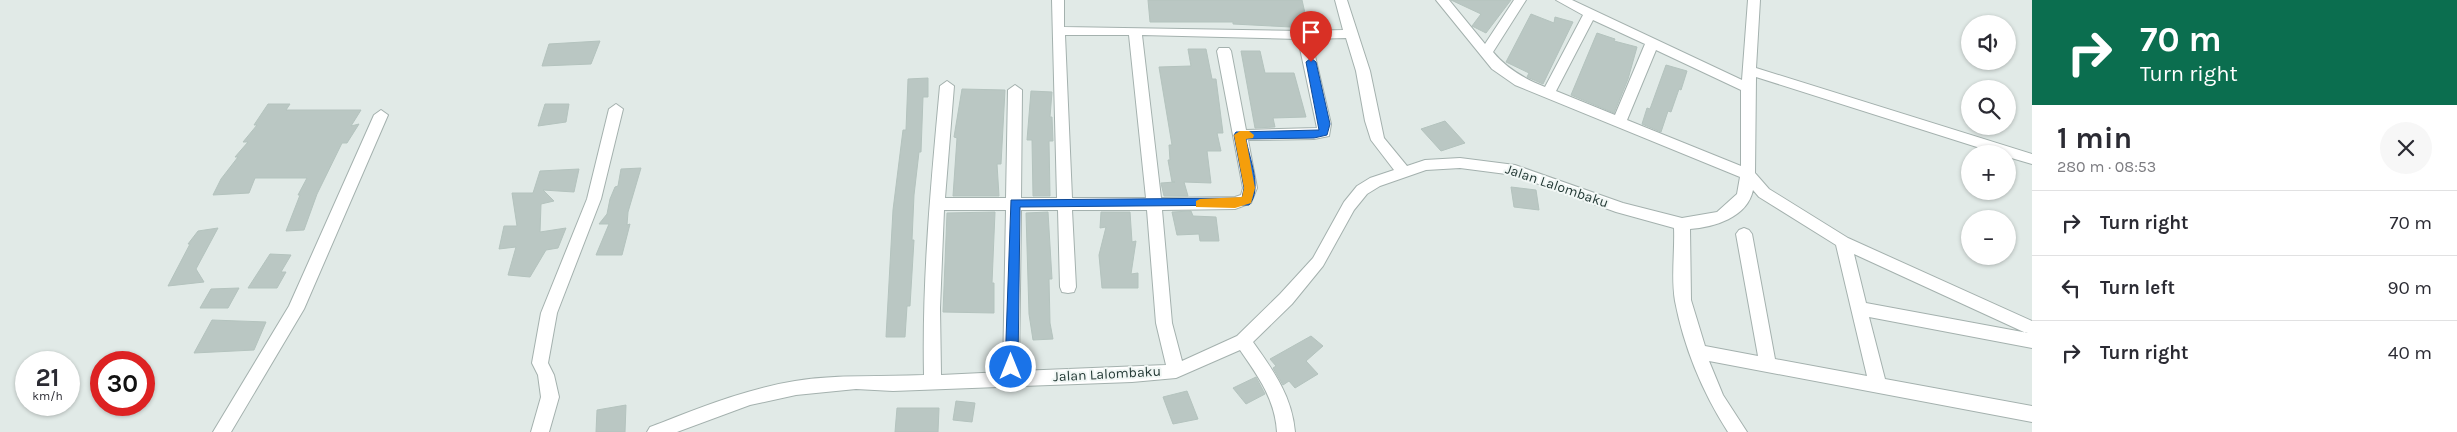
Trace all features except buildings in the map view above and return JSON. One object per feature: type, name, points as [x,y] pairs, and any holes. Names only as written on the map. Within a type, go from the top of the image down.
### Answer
[{"type":"street","points":[[1058,0],[1063,203],[1068,287]]},
{"type":"street","points":[[1341,0],[1363,71],[1372,121],[1378,140],[1404,172]]},
{"type":"street","points":[[1442,0],[1486,53],[1509,76],[1548,94],[1747,174],[1764,192],[1843,242],[2032,328]]},
{"type":"street","points":[[1486,53],[1520,0]]},
{"type":"street","points":[[1562,0],[1748,88]]},
{"type":"street","name":"Jalan Lalombaku","points":[[656,432],[750,398],[796,388],[856,382],[893,384],[1132,375],[1176,371],[1243,341],[1286,299],[1318,262],[1349,206],[1362,190],[1375,182],[1404,172],[1441,164],[1490,165],[1516,170],[1621,208],[1682,224],[1722,217],[1731,212],[1744,196],[1749,154],[1748,88],[1754,0]]},
{"type":"street","points":[[1548,94],[1590,13]]},
{"type":"street","points":[[1058,31],[1351,34]]},
{"type":"street","points":[[1135,31],[1154,204],[1164,323],[1176,371]]},
{"type":"street","points":[[1240,135],[1314,134],[1324,132],[1324,124],[1304,35]]},
{"type":"street","points":[[1619,122],[1652,43]]},
{"type":"street","points":[[936,204],[1235,203],[1247,200],[1250,188],[1224,51]]},
{"type":"street","points":[[1749,70],[2032,159]]},
{"type":"street","points":[[933,382],[931,331],[936,204],[947,86]]},
{"type":"street","points":[[1011,379],[1015,90]]},
{"type":"street","points":[[540,432],[550,396],[546,375],[540,363],[549,313],[580,228],[594,199],[616,109]]},
{"type":"street","points":[[222,432],[296,309],[381,115]]},
{"type":"street","points":[[1682,224],[1683,300],[1698,352],[1717,400],[1738,432]]},
{"type":"street","points":[[1744,234],[1768,365]]},
{"type":"street","points":[[1843,242],[1878,386]]},
{"type":"street","points":[[1859,308],[2032,341]]},
{"type":"street","points":[[1243,341],[1278,392],[1285,412],[1286,432]]},
{"type":"street","points":[[1698,352],[2032,414]]},
{"type":"slow traffic","points":[[1200,204],[1235,203],[1247,200],[1250,188],[1240,135],[1249,135]]},
{"type":"route","points":[[1011,367],[1014,203],[1154,204],[1245,202],[1249,197],[1250,188],[1240,135],[1322,134],[1324,132],[1311,62]]}]
